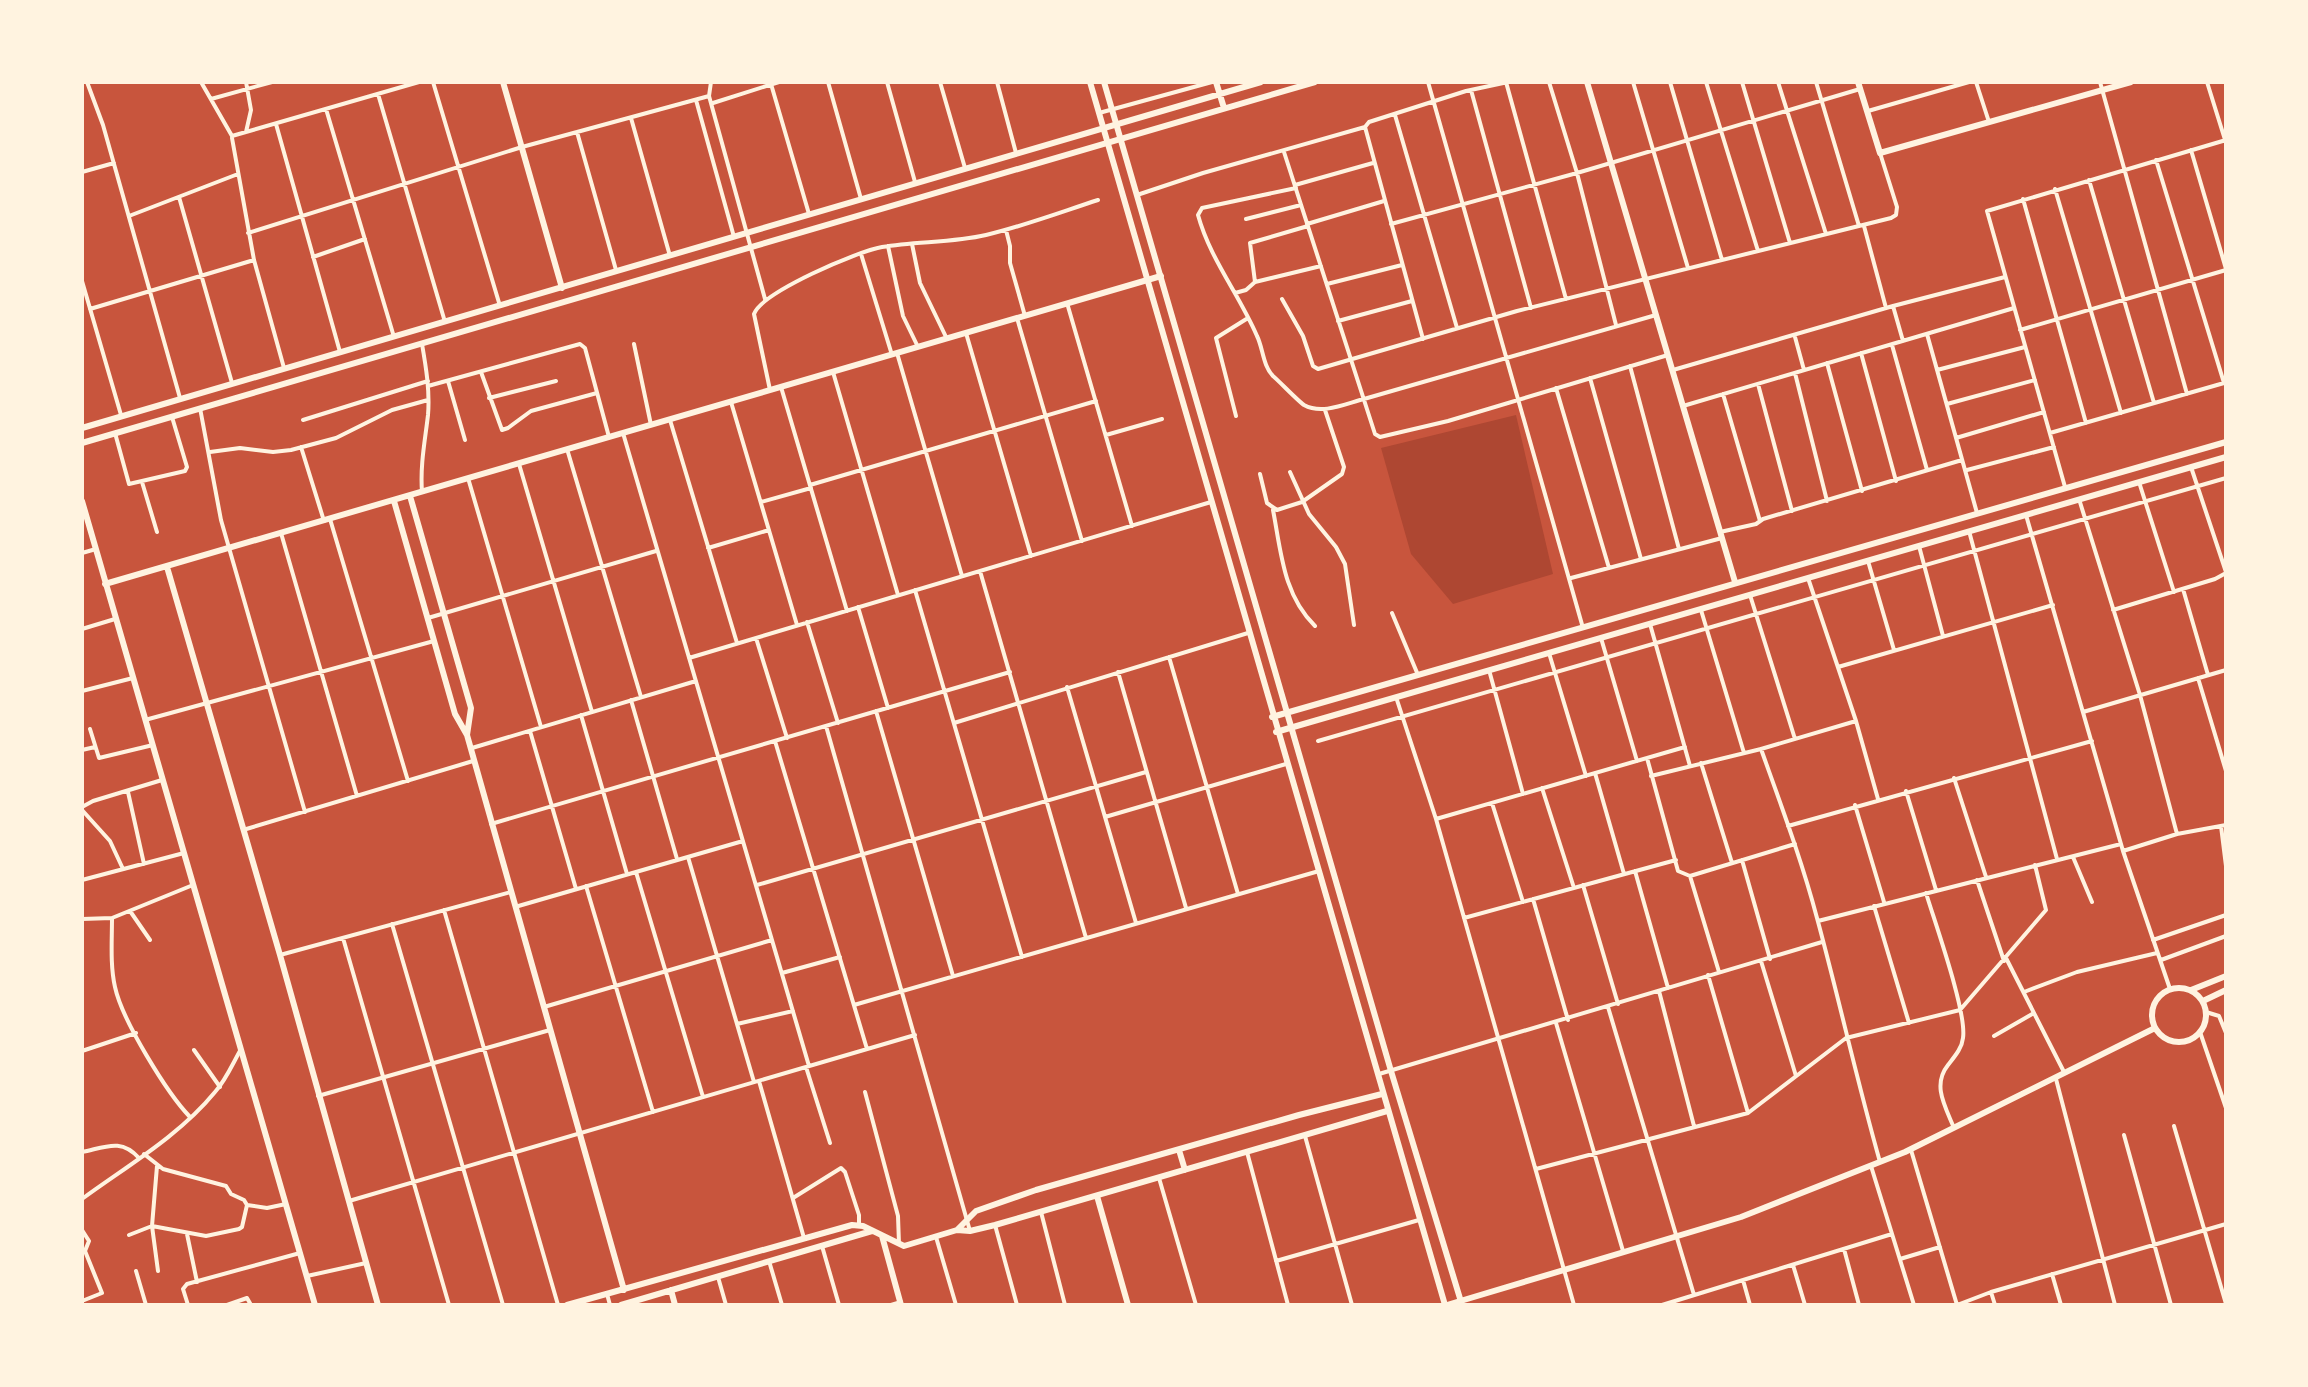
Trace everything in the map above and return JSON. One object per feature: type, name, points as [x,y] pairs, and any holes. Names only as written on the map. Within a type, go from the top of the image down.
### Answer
[{"type":"street","points":[[87,82],[114,163],[180,398]]},
{"type":"street","points":[[201,82],[231,135],[254,260],[284,368]]},
{"type":"street","points":[[246,82],[251,110],[246,132]]},
{"type":"street","points":[[211,99],[272,82]]},
{"type":"street","points":[[231,135],[378,94],[397,85],[419,82]]},
{"type":"street","points":[[433,82],[500,306]]},
{"type":"street","points":[[503,82],[562,288]]},
{"type":"street","points":[[711,82],[709,96],[765,299]]},
{"type":"street","points":[[712,104],[779,82]]},
{"type":"street","points":[[828,82],[861,199]]},
{"type":"street","points":[[887,82],[915,182]]},
{"type":"street","points":[[940,82],[965,168]]},
{"type":"street","points":[[997,82],[1016,153]]},
{"type":"street","points":[[1090,82],[1276,732],[1446,1305],[1462,1303],[1741,1217],[1880,1163],[2155,1028]]},
{"type":"street","points":[[1104,82],[1391,1071],[1462,1303]]},
{"type":"street","points":[[1099,113],[1214,82],[1224,108]]},
{"type":"street","points":[[82,428],[1261,82]]},
{"type":"street","points":[[82,443],[1315,82]]},
{"type":"street","points":[[1428,82],[1583,628]]},
{"type":"street","points":[[1137,195],[1365,127],[1369,122],[1471,90],[1507,82],[1566,299]]},
{"type":"street","points":[[1549,82],[1577,173],[1616,325]]},
{"type":"street","points":[[1587,82],[1735,582]]},
{"type":"street","points":[[1633,82],[1688,268]]},
{"type":"street","points":[[1670,82],[1722,260]]},
{"type":"street","points":[[1706,82],[1758,251]]},
{"type":"street","points":[[1742,82],[1790,243]]},
{"type":"street","points":[[1778,82],[1826,234]]},
{"type":"street","points":[[1816,82],[1861,226],[1903,341]]},
{"type":"street","points":[[1867,111],[1953,84],[1969,82]]},
{"type":"street","points":[[1976,82],[1989,122]]},
{"type":"street","points":[[1880,153],[2101,86],[2131,82]]},
{"type":"street","points":[[2065,488],[1987,211],[2226,141],[2207,82]]},
{"type":"street","points":[[771,84],[809,214]]},
{"type":"street","points":[[1282,299],[1303,336],[1315,369],[1496,317],[1861,226],[1896,215],[1897,207],[1859,86],[1822,101],[1611,164],[1391,224]]},
{"type":"street","points":[[2101,86],[2187,394]]},
{"type":"street","points":[[1471,90],[1531,308]]},
{"type":"street","points":[[378,94],[445,322]]},
{"type":"street","points":[[248,233],[522,147],[709,96]]},
{"type":"street","points":[[696,100],[734,237]]},
{"type":"street","points":[[326,109],[394,337]]},
{"type":"street","points":[[1395,115],[1457,329]]},
{"type":"street","points":[[631,118],[670,256]]},
{"type":"street","points":[[276,124],[340,352]]},
{"type":"street","points":[[1365,127],[1423,339]]},
{"type":"street","points":[[577,132],[617,272]]},
{"type":"street","points":[[2020,330],[2226,270],[2191,150]]},
{"type":"street","points":[[1284,152],[1375,434],[1380,437],[1448,421],[1668,355]]},
{"type":"street","points":[[2050,433],[2225,383],[2156,160]]},
{"type":"street","points":[[82,172],[114,163]]},
{"type":"street","points":[[1374,163],[1296,187],[1199,211],[1210,250],[1248,318],[1273,375],[1303,404],[1325,410],[1656,315]]},
{"type":"street","points":[[129,216],[238,174]]},
{"type":"street","points":[[2089,180],[2154,403]]},
{"type":"street","points":[[2055,189],[2121,413]]},
{"type":"street","points":[[179,197],[232,383]]},
{"type":"street","points":[[2023,199],[2086,423]]},
{"type":"street","points":[[770,390],[754,314],[765,299],[804,278],[861,254],[888,246],[965,240],[1098,200]]},
{"type":"street","points":[[1255,282],[1250,243],[1384,201]]},
{"type":"street","points":[[1246,219],[1301,205]]},
{"type":"street","points":[[1006,230],[1021,317],[1082,541]]},
{"type":"street","points":[[313,257],[365,239]]},
{"type":"street","points":[[912,244],[920,283],[947,339]]},
{"type":"street","points":[[888,246],[903,316],[918,347]]},
{"type":"street","points":[[861,254],[926,451],[962,576]]},
{"type":"street","points":[[90,309],[254,260]]},
{"type":"street","points":[[1327,284],[1402,265]]},
{"type":"street","points":[[1235,293],[1246,290],[1255,282],[1321,266]]},
{"type":"street","points":[[105,584],[1161,276]]},
{"type":"street","points":[[1673,370],[2005,277]]},
{"type":"street","points":[[82,281],[121,415]]},
{"type":"street","points":[[1338,321],[1412,301]]},
{"type":"street","points":[[1067,303],[1132,526]]},
{"type":"street","points":[[1683,406],[2014,308]]},
{"type":"street","points":[[1236,416],[1216,338],[1248,318]]},
{"type":"street","points":[[966,333],[1031,556]]},
{"type":"street","points":[[1926,334],[1977,513]]},
{"type":"street","points":[[1795,337],[1804,370]]},
{"type":"street","points":[[422,344],[428,383],[421,461],[422,492]]},
{"type":"street","points":[[303,420],[428,383],[448,381],[580,344],[585,348],[609,437]]},
{"type":"street","points":[[634,344],[651,425]]},
{"type":"street","points":[[1892,345],[1927,471]]},
{"type":"street","points":[[1937,370],[2025,347]]},
{"type":"street","points":[[1861,353],[1896,481]]},
{"type":"street","points":[[1827,363],[1862,491]]},
{"type":"street","points":[[1630,366],[1679,549]]},
{"type":"street","points":[[481,372],[499,427],[504,430],[531,411],[597,393]]},
{"type":"street","points":[[833,372],[898,595]]},
{"type":"street","points":[[1795,373],[1827,501]]},
{"type":"street","points":[[1590,378],[1641,559]]},
{"type":"street","points":[[1947,404],[2035,380]]},
{"type":"street","points":[[448,381],[465,440]]},
{"type":"street","points":[[489,398],[556,381]]},
{"type":"street","points":[[1758,384],[1792,511]]},
{"type":"street","points":[[781,387],[847,611]]},
{"type":"street","points":[[1556,388],[1609,568]]},
{"type":"street","points":[[1723,394],[1760,521]]},
{"type":"street","points":[[210,452],[240,448],[273,452],[301,447],[336,438],[392,410],[428,400]]},
{"type":"street","points":[[761,502],[1096,401]]},
{"type":"street","points":[[731,402],[797,625]]},
{"type":"street","points":[[200,408],[221,520],[305,812]]},
{"type":"street","points":[[1273,510],[1302,502],[1344,470],[1325,410]]},
{"type":"street","points":[[1956,438],[2044,412]]},
{"type":"street","points":[[115,433],[131,484],[187,470],[172,417]]},
{"type":"street","points":[[670,419],[737,643]]},
{"type":"street","points":[[1106,435],[1162,419]]},
{"type":"street","points":[[623,433],[830,1143]]},
{"type":"street","points":[[1272,717],[2226,442]]},
{"type":"street","points":[[301,447],[327,520],[408,781]]},
{"type":"street","points":[[1966,470],[2054,447]]},
{"type":"street","points":[[567,449],[641,697]]},
{"type":"street","points":[[1276,732],[2226,457]]},
{"type":"street","points":[[1571,578],[1679,549],[1760,521],[1962,460]]},
{"type":"street","points":[[519,464],[592,712]]},
{"type":"street","points":[[2113,610],[2215,579],[2226,572],[2191,467]]},
{"type":"street","points":[[1290,472],[1302,502],[1345,564],[1354,625]]},
{"type":"street","points":[[1260,474],[1267,503],[1273,510],[1292,595],[1299,611],[1315,626]]},
{"type":"street","points":[[468,478],[541,727]]},
{"type":"street","points":[[1318,741],[2226,478]]},
{"type":"street","points":[[142,482],[157,532]]},
{"type":"street","points":[[2139,482],[2174,592]]},
{"type":"street","points":[[410,496],[471,708],[467,735]]},
{"type":"street","points":[[2079,499],[2140,695],[2177,834]]},
{"type":"street","points":[[82,501],[315,1305]]},
{"type":"street","points":[[394,501],[455,714],[471,748],[624,1290]]},
{"type":"street","points":[[689,658],[1211,502]]},
{"type":"street","points":[[2026,515],[2123,851],[2170,989]]},
{"type":"street","points":[[708,548],[769,530]]},
{"type":"street","points":[[1969,531],[2057,859]]},
{"type":"street","points":[[281,533],[357,796]]},
{"type":"street","points":[[1919,546],[1943,637]]},
{"type":"street","points":[[82,553],[96,549]]},
{"type":"street","points":[[428,618],[657,550]]},
{"type":"street","points":[[1868,561],[1894,651]]},
{"type":"street","points":[[167,567],[378,1305]]},
{"type":"street","points":[[980,571],[1086,938]]},
{"type":"street","points":[[1808,578],[1856,721],[1878,799]]},
{"type":"street","points":[[2183,589],[2209,675]]},
{"type":"street","points":[[915,590],[1022,957]]},
{"type":"street","points":[[1750,595],[1795,739]]},
{"type":"street","points":[[1838,667],[2053,605]]},
{"type":"street","points":[[858,607],[888,708]]},
{"type":"street","points":[[1701,609],[1744,753]]},
{"type":"street","points":[[1392,613],[1418,675]]},
{"type":"street","points":[[82,629],[115,619]]},
{"type":"street","points":[[807,622],[838,723]]},
{"type":"street","points":[[1650,624],[1690,766]]},
{"type":"street","points":[[954,723],[1248,633]]},
{"type":"street","points":[[756,638],[787,738]]},
{"type":"street","points":[[1601,638],[1637,761]]},
{"type":"street","points":[[145,720],[434,641]]},
{"type":"street","points":[[1549,653],[1586,776]]},
{"type":"street","points":[[1169,657],[1238,894]]},
{"type":"street","points":[[1489,670],[1523,794]]},
{"type":"street","points":[[2083,712],[2226,670]]},
{"type":"street","points":[[491,824],[1010,672]]},
{"type":"street","points":[[1118,672],[1186,909]]},
{"type":"street","points":[[82,691],[133,678]]},
{"type":"street","points":[[2198,678],[2226,771]]},
{"type":"street","points":[[471,748],[696,681]]},
{"type":"street","points":[[1067,687],[1136,924]]},
{"type":"street","points":[[1396,697],[1436,819],[1574,1305]]},
{"type":"street","points":[[631,700],[677,860]]},
{"type":"street","points":[[876,711],[953,976]]},
{"type":"street","points":[[581,715],[627,874]]},
{"type":"street","points":[[1651,776],[1761,749],[1856,721]]},
{"type":"street","points":[[826,726],[970,1231]]},
{"type":"street","points":[[90,729],[102,758],[153,745]]},
{"type":"street","points":[[530,731],[576,889]]},
{"type":"street","points":[[775,741],[867,1049]]},
{"type":"street","points":[[1788,826],[2092,741]]},
{"type":"street","points":[[82,750],[95,747]]},
{"type":"street","points":[[1436,819],[1685,747]]},
{"type":"street","points":[[1761,749],[1818,921],[1880,1163]]},
{"type":"street","points":[[1647,758],[1678,871],[1690,876],[1795,844]]},
{"type":"street","points":[[243,830],[473,761]]},
{"type":"street","points":[[1701,763],[1732,863]]},
{"type":"street","points":[[1105,817],[1286,764]]},
{"type":"street","points":[[756,886],[1146,772]]},
{"type":"street","points":[[1595,773],[1624,874]]},
{"type":"street","points":[[1954,778],[1986,877]]},
{"type":"street","points":[[123,869],[110,841],[82,809],[93,801],[162,780]]},
{"type":"street","points":[[1542,788],[1574,888]]},
{"type":"street","points":[[127,791],[144,864]]},
{"type":"street","points":[[1906,791],[1936,890]]},
{"type":"street","points":[[1492,803],[1523,902]]},
{"type":"street","points":[[1855,805],[1884,902]]},
{"type":"street","points":[[2123,851],[2177,834],[2223,825],[2226,866]]},
{"type":"street","points":[[515,907],[743,841]]},
{"type":"street","points":[[1818,921],[2121,844]]},
{"type":"street","points":[[82,880],[184,853]]},
{"type":"street","points":[[688,857],[804,1238]]},
{"type":"street","points":[[2073,857],[2092,902]]},
{"type":"street","points":[[1464,918],[1676,860]]},
{"type":"street","points":[[1742,860],[1770,959]]},
{"type":"street","points":[[1536,1169],[1748,1113],[1846,1038],[1960,1010],[2046,910],[2035,865]]},
{"type":"street","points":[[854,1005],[1319,871]]},
{"type":"street","points":[[1635,871],[1668,988]]},
{"type":"street","points":[[636,872],[703,1097]]},
{"type":"street","points":[[1690,876],[1719,972]]},
{"type":"street","points":[[1977,880],[2005,960],[2064,1072]]},
{"type":"street","points":[[82,919],[112,918],[193,885]]},
{"type":"street","points":[[1583,885],[1618,1004]]},
{"type":"street","points":[[586,886],[653,1112]]},
{"type":"street","points":[[280,955],[511,892]]},
{"type":"street","points":[[1926,893],[1960,1010],[1964,1037],[1959,1052],[1941,1074],[1939,1086],[1954,1128]]},
{"type":"street","points":[[1533,899],[1568,1020]]},
{"type":"street","points":[[1874,905],[1909,1023]]},
{"type":"street","points":[[444,910],[558,1305]]},
{"type":"street","points":[[130,911],[150,940]]},
{"type":"street","points":[[2153,940],[2226,915]]},
{"type":"street","points":[[112,918],[114,983],[121,1007],[171,1094],[190,1117]]},
{"type":"street","points":[[392,924],[503,1305]]},
{"type":"street","points":[[2160,960],[2226,936]]},
{"type":"street","points":[[343,938],[449,1305]]},
{"type":"street","points":[[544,1007],[772,940]]},
{"type":"street","points":[[1376,1075],[1822,942]]},
{"type":"street","points":[[2024,992],[2077,972],[2157,953]]},
{"type":"street","points":[[782,973],[840,957]]},
{"type":"street","points":[[1761,961],[1796,1076]]},
{"type":"street","points":[[1708,975],[1748,1113]]},
{"type":"street","points":[[2191,990],[2226,976]]},
{"type":"street","points":[[2181,987],[2191,990],[2203,1001],[2205,1023],[2200,1032],[2189,1040],[2176,1042],[2164,1038],[2155,1028],[2151,1013],[2157,998],[2170,989],[2181,987]]},
{"type":"street","points":[[2203,1001],[2226,990]]},
{"type":"street","points":[[1659,991],[1694,1126]]},
{"type":"street","points":[[1608,1007],[1678,1237],[1694,1305]]},
{"type":"street","points":[[737,1024],[793,1011]]},
{"type":"street","points":[[2206,1012],[2219,1016],[2226,1033]]},
{"type":"street","points":[[1994,1036],[2034,1013]]},
{"type":"street","points":[[1556,1023],[1624,1253]]},
{"type":"street","points":[[318,1096],[550,1030]]},
{"type":"street","points":[[2200,1032],[2226,1108]]},
{"type":"street","points":[[82,1051],[136,1033]]},
{"type":"street","points":[[349,1201],[915,1035]]},
{"type":"street","points":[[82,1199],[190,1117],[220,1087],[241,1048]]},
{"type":"street","points":[[194,1050],[220,1087]]},
{"type":"street","points":[[2055,1076],[2115,1305]]},
{"type":"street","points":[[865,1092],[898,1216],[899,1244]]},
{"type":"street","points":[[957,1230],[976,1211],[1036,1190],[1382,1094]]},
{"type":"street","points":[[567,1305],[804,1238],[859,1226],[899,1244],[913,1245],[957,1230],[970,1231],[1041,1212],[1387,1111]]},
{"type":"street","points":[[2174,1126],[2226,1304]]},
{"type":"street","points":[[2124,1135],[2171,1305]]},
{"type":"street","points":[[1305,1136],[1352,1305]]},
{"type":"street","points":[[82,1152],[121,1145],[129,1147],[157,1166],[226,1186],[231,1194],[244,1200],[247,1205],[239,1229],[210,1236],[152,1226],[129,1235]]},
{"type":"street","points":[[1179,1150],[1185,1170]]},
{"type":"street","points":[[1911,1150],[1957,1305],[1991,1292],[2226,1224]]},
{"type":"street","points":[[1247,1152],[1288,1305]]},
{"type":"street","points":[[157,1166],[152,1226],[158,1271]]},
{"type":"street","points":[[1871,1166],[1914,1305]]},
{"type":"street","points":[[793,1198],[841,1168],[859,1215],[859,1226]]},
{"type":"street","points":[[1159,1178],[1196,1305]]},
{"type":"street","points":[[1097,1196],[1128,1305]]},
{"type":"street","points":[[247,1205],[267,1208],[286,1204]]},
{"type":"street","points":[[1041,1212],[1065,1305]]},
{"type":"street","points":[[1276,1261],[1419,1220]]},
{"type":"street","points":[[995,1225],[1017,1305]]},
{"type":"street","points":[[82,1230],[89,1241],[85,1251],[102,1293],[84,1302]]},
{"type":"street","points":[[621,1305],[872,1231]]},
{"type":"street","points":[[187,1234],[197,1282]]},
{"type":"street","points":[[1662,1305],[1892,1234]]},
{"type":"street","points":[[882,1236],[901,1304],[891,1305]]},
{"type":"street","points":[[936,1237],[956,1305]]},
{"type":"street","points":[[822,1246],[839,1305]]},
{"type":"street","points":[[1900,1259],[1940,1247]]},
{"type":"street","points":[[1844,1249],[1859,1305]]},
{"type":"street","points":[[188,1305],[184,1287],[300,1253]]},
{"type":"street","points":[[769,1261],[782,1305]]},
{"type":"street","points":[[307,1276],[366,1263]]},
{"type":"street","points":[[1793,1265],[1805,1305]]},
{"type":"street","points":[[136,1271],[146,1305]]},
{"type":"street","points":[[2052,1274],[2061,1305]]},
{"type":"street","points":[[718,1277],[726,1305]]},
{"type":"street","points":[[1743,1280],[1750,1305]]},
{"type":"street","points":[[671,1290],[675,1305]]},
{"type":"street","points":[[1991,1292],[1995,1305]]},
{"type":"street","points":[[607,1294],[610,1305]]},
{"type":"street","points":[[227,1305],[247,1298],[251,1305]]},
{"type":"shaded area","points":[[1516,415],[1553,574],[1453,604],[1411,554],[1381,448]]}]
